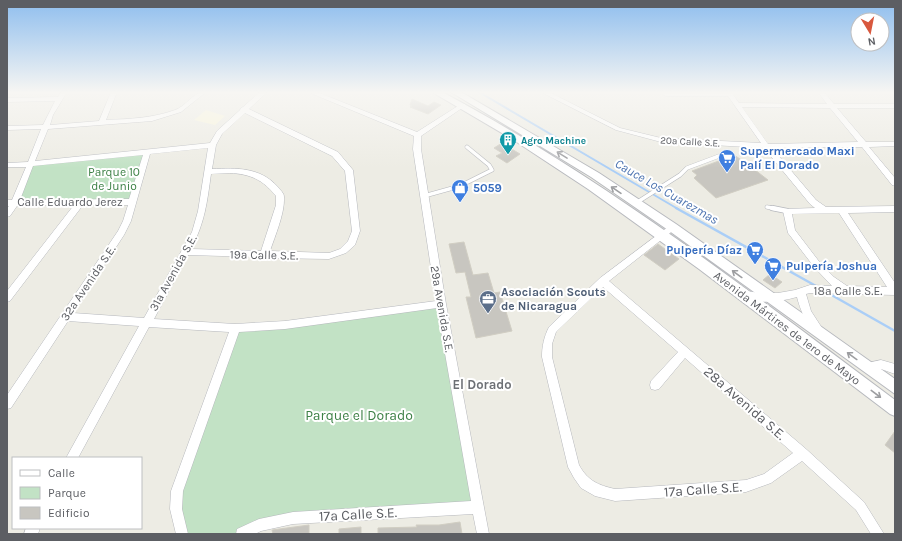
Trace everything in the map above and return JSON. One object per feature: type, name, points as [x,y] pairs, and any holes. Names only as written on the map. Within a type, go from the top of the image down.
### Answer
[{"type":"main road","name":"Avenida Mártires de 1ero de Mayo","points":[[483,117],[590,179],[639,201],[672,227],[895,387]]},
{"type":"main road","name":"Avenida Mártires de 1ero de Mayo","points":[[494,117],[590,179],[662,235],[895,408]]},
{"type":"street","points":[[7,214],[51,117]]},
{"type":"street","points":[[102,123],[104,117]]},
{"type":"street","points":[[7,128],[46,127],[152,119],[158,117]]},
{"type":"street","name":"31a Avenida S.E.","points":[[73,457],[196,232],[202,211],[212,145],[219,133],[235,117]]},
{"type":"street","name":"19a Calle S.E.","points":[[184,252],[264,256],[329,256],[343,251],[352,243],[356,231],[349,170],[343,161],[335,154],[260,117]]},
{"type":"street","points":[[374,117],[418,135],[446,117]]},
{"type":"street","name":"20a Calle S.E.","points":[[595,117],[618,129],[661,140],[766,146],[895,144]]},
{"type":"street","points":[[746,117],[766,146],[813,202],[822,209]]},
{"type":"street","points":[[842,117],[895,183]]},
{"type":"street","name":"29a Avenida S.E.","points":[[418,135],[417,149],[441,304],[484,534]]},
{"type":"street","points":[[7,165],[147,153],[212,145]]},
{"type":"street","name":"32a Avenida S.E.","points":[[7,404],[121,233],[127,221],[147,153]]},
{"type":"street","points":[[208,172],[243,170],[260,176],[270,182],[280,195],[280,205],[264,256]]},
{"type":"street","name":"Calle Eduardo Jerez","points":[[11,203],[132,202]]},
{"type":"street","points":[[7,298],[80,203]]},
{"type":"street","points":[[841,290],[826,275],[791,231],[787,211],[822,209],[895,209]]},
{"type":"street","points":[[841,209],[895,291]]},
{"type":"street","points":[[603,282],[672,227]]},
{"type":"street","name":"28a Avenida S.E.","points":[[603,282],[802,453],[860,506],[878,534]]},
{"type":"street","name":"17a Calle S.E.","points":[[603,282],[552,330],[547,344],[547,357],[574,467],[581,480],[595,490],[615,495],[746,486],[767,479],[802,453]]},
{"type":"street","name":"18a Calle S.E.","points":[[742,295],[751,297],[769,296],[801,293],[813,289],[895,291]]},
{"type":"street","name":"18a Calle S.E.","points":[[801,293],[803,305],[810,320],[822,334]]},
{"type":"street","points":[[65,317],[234,328],[285,325],[441,304]]},
{"type":"street","points":[[182,534],[176,509],[176,491],[234,328]]},
{"type":"street","points":[[655,385],[685,352]]},
{"type":"street","points":[[867,367],[876,364],[886,365],[895,369]]},
{"type":"street","name":"17a Calle S.E.","points":[[242,534],[259,525],[294,518],[478,507]]},
{"type":"lane","points":[[424,196],[436,194],[474,181],[492,170],[489,165],[467,147]]},
{"type":"lane","points":[[639,201],[687,168],[718,156]]},
{"type":"lane","points":[[767,207],[787,211]]},
{"type":"shaded area","points":[[197,117],[224,117],[215,125],[194,120]]},
{"type":"green space","name":"Parque 10 de Junio","points":[[147,153],[132,202],[15,203],[30,164]]},
{"type":"green space","name":"Parque el Dorado","points":[[441,304],[478,507],[294,518],[242,534],[182,534],[176,509],[235,328]]},
{"type":"building","name":"Agro Machine","points":[[505,141],[513,146],[510,148],[520,154],[507,163],[496,156],[502,153],[494,148]]},
{"type":"building","name":"Supermercado Maxi Palí El Dorado","points":[[727,150],[768,180],[716,198],[694,178],[697,175],[692,171],[724,159],[720,153]]},
{"type":"building","name":"Asociación Scouts de Nicaragua","points":[[464,242],[473,275],[488,273],[494,293],[500,292],[512,331],[476,338],[466,297],[471,297],[465,272],[456,273],[449,244]]},
{"type":"building","points":[[658,244],[679,259],[665,270],[644,255]]},
{"type":"building","name":"Pulpería Joshua","points":[[770,274],[782,282],[775,288],[763,280]]},
{"type":"building","points":[[895,431],[895,453],[885,445]]},
{"type":"building","points":[[460,522],[462,534],[378,534],[378,528],[417,527],[416,525],[439,525]]},
{"type":"building","points":[[309,525],[309,534],[273,534],[272,530]]},
{"type":"building","points":[[361,527],[361,534],[339,534],[339,529]]},
{"type":"waterway","name":"Cauce Los Cuarezmas","points":[[522,117],[678,209]]},
{"type":"waterway","name":"Cauce Los Cuarezmas","points":[[676,208],[816,286]]},
{"type":"waterway","points":[[828,293],[895,331]]},
{"type":"place","name":"Agro Machine","points":[[508,155]]},
{"type":"place","name":"Supermercado Maxi Palí El Dorado","points":[[727,173]]},
{"type":"place","name":"5059","points":[[460,203]]},
{"type":"place","name":"Pulpería Díaz","points":[[755,265]]},
{"type":"place","name":"Pulpería Joshua","points":[[773,281]]},
{"type":"place","name":"Asociación Scouts de Nicaragua","points":[[488,314]]},
{"type":"district","name":"El Dorado","points":[[482,384]]}]
